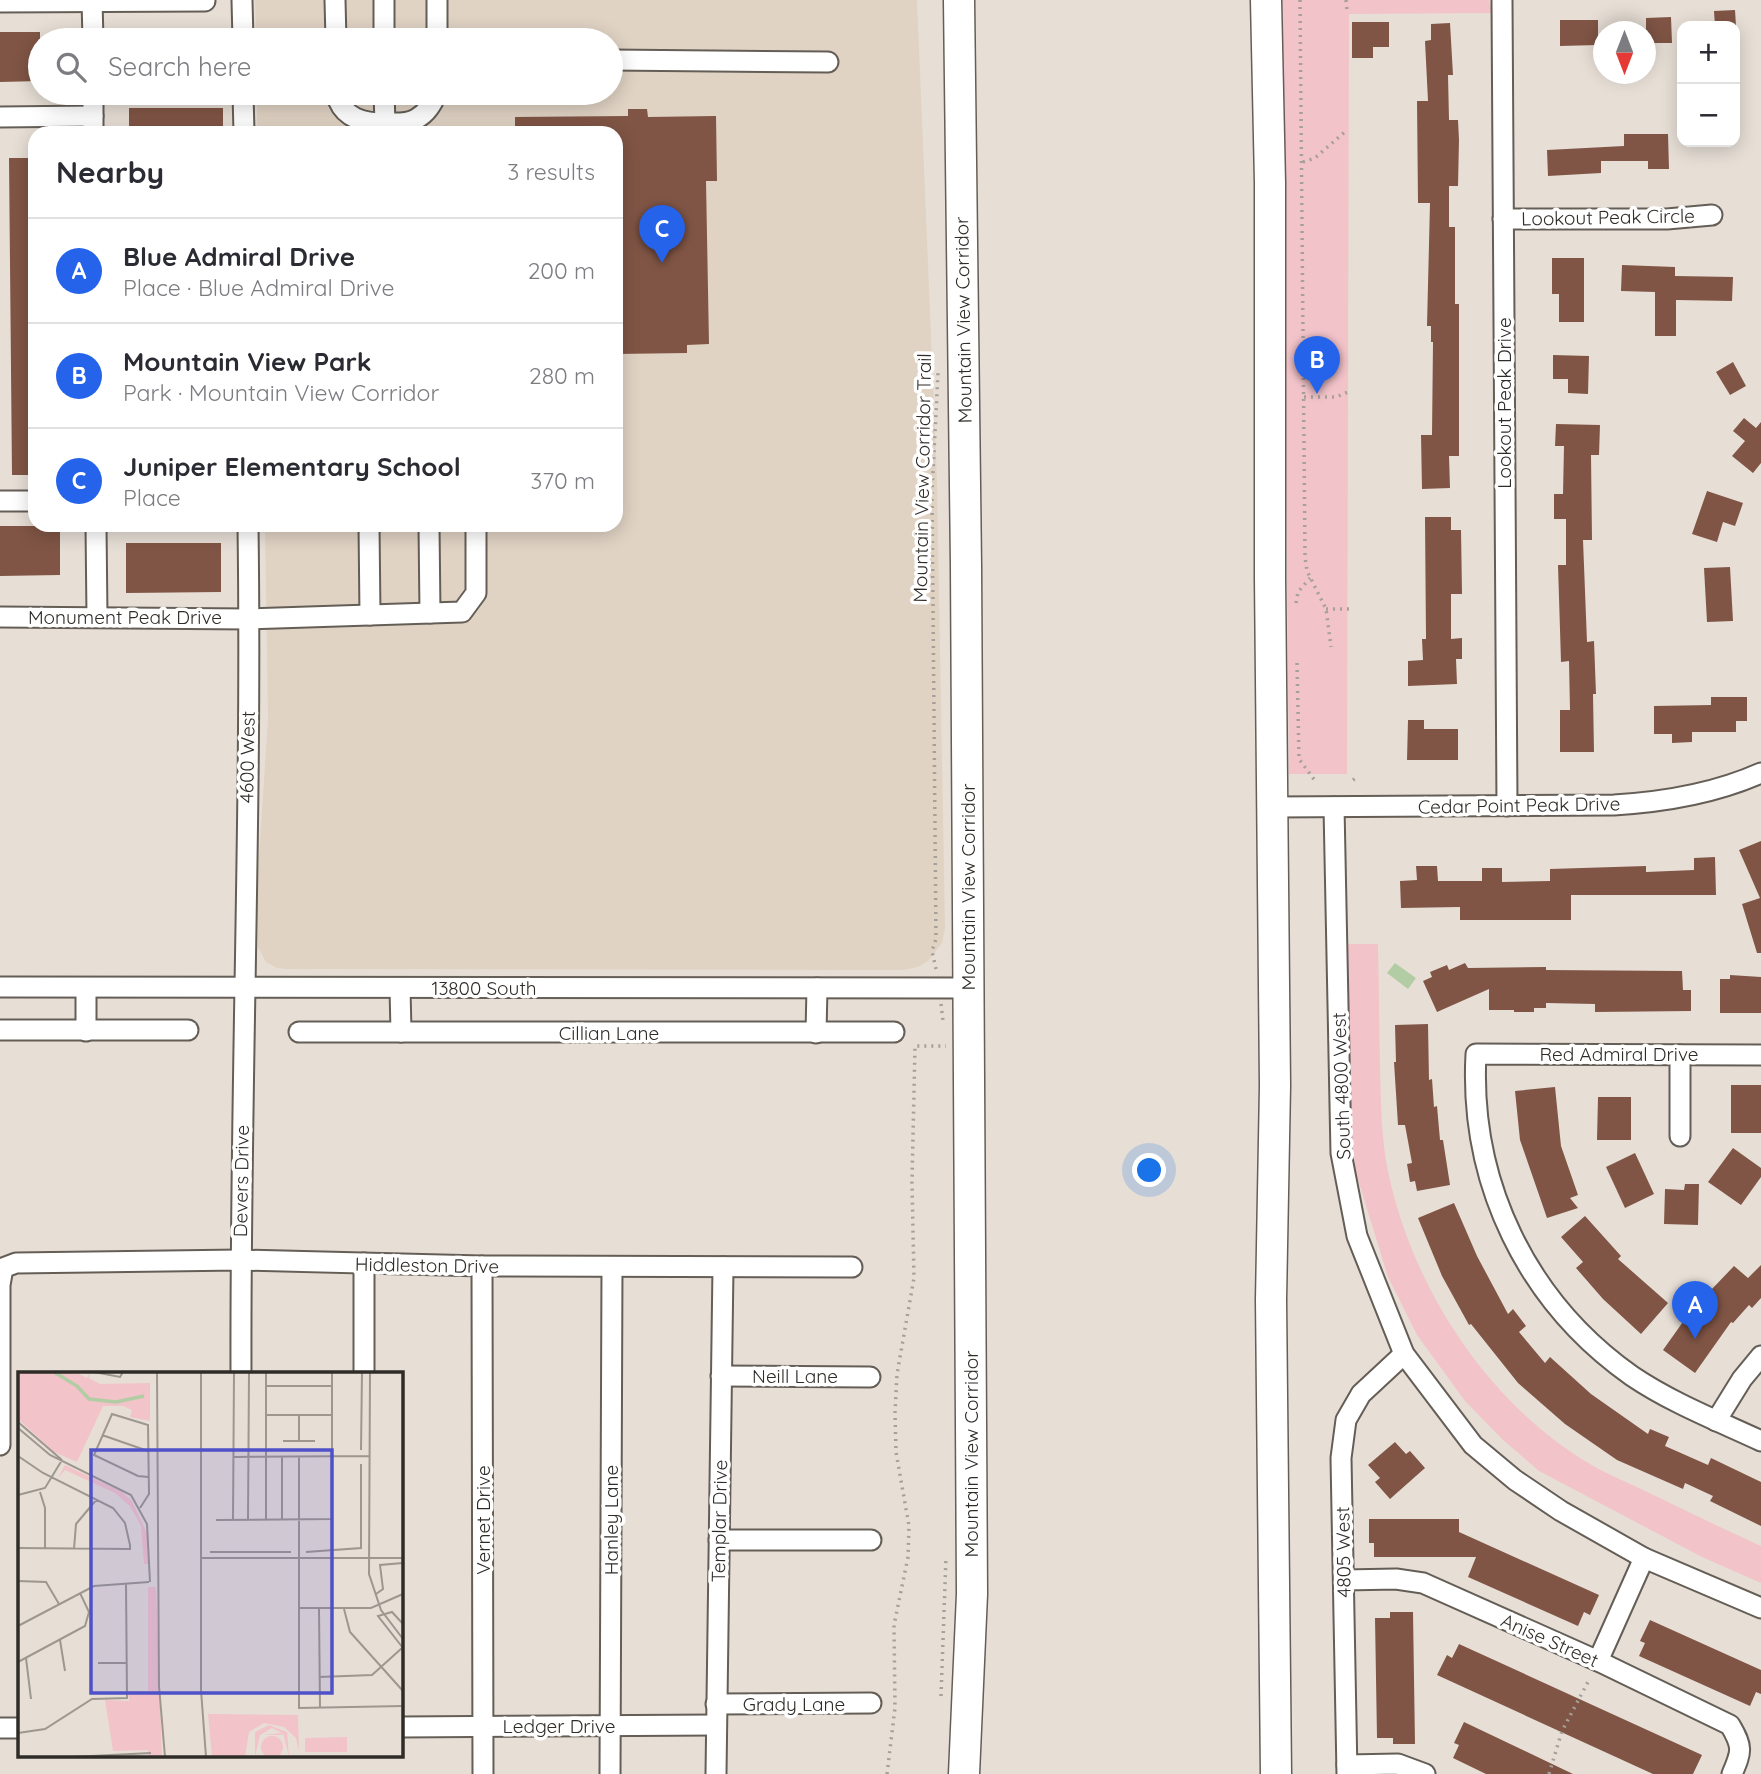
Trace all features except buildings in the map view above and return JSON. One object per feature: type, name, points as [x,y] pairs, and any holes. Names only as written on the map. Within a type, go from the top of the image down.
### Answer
[{"type":"highway","name":"Mountain View Corridor","points":[[959,0],[972,1594],[964,1774]]},
{"type":"highway","points":[[1266,0],[1270,183],[1270,578],[1275,1086],[1271,1300],[1276,1774]]},
{"type":"street","points":[[243,0],[243,28]]},
{"type":"street","points":[[335,0],[336,28]]},
{"type":"street","points":[[384,0],[384,28]]},
{"type":"street","points":[[437,0],[437,28]]},
{"type":"street","name":"Lookout Peak Drive","points":[[1502,0],[1507,806]]},
{"type":"street","points":[[92,1],[93,28]]},
{"type":"street","points":[[0,2],[205,1]]},
{"type":"street","points":[[623,60],[828,62]]},
{"type":"street","points":[[0,117],[93,124],[93,105]]},
{"type":"street","points":[[243,105],[244,126]]},
{"type":"street","points":[[340,105],[347,114],[368,123],[407,123],[418,118],[430,105]]},
{"type":"street","points":[[384,105],[384,123]]},
{"type":"street","name":"Lookout Peak Circle","points":[[1503,219],[1667,219],[1712,215]]},
{"type":"street","points":[[0,501],[28,501]]},
{"type":"street","points":[[96,532],[97,617]]},
{"type":"street","name":"4600 West","points":[[243,988],[250,619],[248,532]]},
{"type":"street","points":[[369,532],[370,615]]},
{"type":"street","points":[[429,532],[430,613]]},
{"type":"street","name":"Monument Peak Drive","points":[[0,617],[250,619],[462,612],[476,593],[476,532]]},
{"type":"street","name":"Cedar Point Peak Drive","points":[[1273,807],[1657,802],[1700,794],[1739,783],[1761,773]]},
{"type":"street","name":"South 4800 West","points":[[1334,807],[1341,1153],[1357,1236],[1404,1353],[1474,1445],[1515,1480],[1561,1511],[1644,1558],[1761,1608]]},
{"type":"street","name":"13800 South","points":[[0,987],[968,988]]},
{"type":"street","points":[[86,988],[86,1031]]},
{"type":"street","name":"Devers Drive","points":[[241,1372],[243,988]]},
{"type":"street","points":[[400,988],[401,1032]]},
{"type":"street","points":[[816,1033],[817,988]]},
{"type":"street","points":[[0,1030],[188,1030]]},
{"type":"street","name":"Cillian Lane","points":[[299,1032],[894,1032]]},
{"type":"street","name":"Red Admiral Drive","points":[[1716,1421],[1655,1389],[1603,1353],[1576,1329],[1533,1275],[1502,1216],[1484,1160],[1476,1109],[1476,1054],[1761,1055]]},
{"type":"street","points":[[1680,1055],[1680,1136]]},
{"type":"street","name":"Hiddleston Drive","points":[[0,1445],[0,1285],[3,1268],[16,1262],[240,1260],[482,1266],[852,1267]]},
{"type":"street","points":[[363,1263],[363,1372]]},
{"type":"street","name":"Vernet Drive","points":[[482,1266],[483,1774]]},
{"type":"street","name":"Hanley Lane","points":[[610,1774],[612,1267]]},
{"type":"street","name":"Templar Drive","points":[[716,1774],[723,1267]]},
{"type":"street","name":"4805 West","points":[[1347,1769],[1341,1458],[1346,1420],[1361,1394],[1404,1353]]},
{"type":"street","points":[[1761,1356],[1742,1378],[1716,1421],[1761,1441]]},
{"type":"street","name":"Neill Lane","points":[[721,1376],[870,1377]]},
{"type":"street","points":[[719,1539],[871,1541]]},
{"type":"street","points":[[1598,1661],[1644,1558]]},
{"type":"street","name":"Anise Street","points":[[1344,1580],[1396,1579],[1423,1583],[1598,1661],[1730,1725],[1740,1742],[1741,1755],[1732,1774]]},
{"type":"street","name":"Grady Lane","points":[[716,1704],[871,1703]]},
{"type":"street","name":"Ledger Drive","points":[[402,1727],[716,1725]]},
{"type":"street","points":[[0,1728],[18,1728]]},
{"type":"street","points":[[1347,1769],[1398,1764],[1425,1774]]},
{"type":"path","points":[[1300,0],[1305,557],[1307,571],[1326,609],[1331,647]]},
{"type":"path","points":[[1346,0],[1346,10]]},
{"type":"path","points":[[1303,162],[1315,158],[1348,130]]},
{"type":"path","name":"Mountain View Corridor Trail","points":[[934,954],[932,492],[938,367]]},
{"type":"path","points":[[1304,397],[1336,397],[1350,391]]},
{"type":"path","points":[[1296,603],[1298,592],[1310,578]]},
{"type":"path","points":[[1326,609],[1352,609]]},
{"type":"path","points":[[1297,655],[1298,759],[1316,782]]},
{"type":"path","points":[[887,1774],[895,1708],[894,1625],[908,1557],[909,1526],[897,1452],[895,1413],[897,1374],[914,1278],[912,1182],[915,1046],[946,1046]]},
{"type":"path","points":[[1549,1774],[1563,1731],[1589,1680]]},
{"type":"shaded area","points":[[255,0],[917,0],[937,479],[945,928],[942,943],[928,961],[918,967],[903,970],[287,969],[277,968],[266,962],[258,947],[257,887],[268,719],[265,532],[623,532],[623,126],[257,126],[257,105],[623,105],[623,28],[256,28]]},
{"type":"shaded area","points":[[1281,0],[1489,0],[1492,13],[1349,14],[1347,774],[1289,774]]},
{"type":"shaded area","points":[[1348,944],[1378,944],[1381,1108],[1389,1176],[1416,1260],[1459,1338],[1486,1374],[1516,1407],[1549,1436],[1585,1461],[1761,1546],[1761,1583],[1702,1557],[1539,1471],[1502,1439],[1465,1401],[1417,1335],[1388,1277],[1356,1173],[1349,1112]]},
{"type":"shaded area","points":[[1395,963],[1416,978],[1408,989],[1387,973]]},
{"type":"place","name":"Juniper Elementary School","points":[[662,263]]},
{"type":"place","name":"Mountain View Park","points":[[1317,394]]},
{"type":"place","name":"Blue Admiral Drive","points":[[1695,1339]]}]
